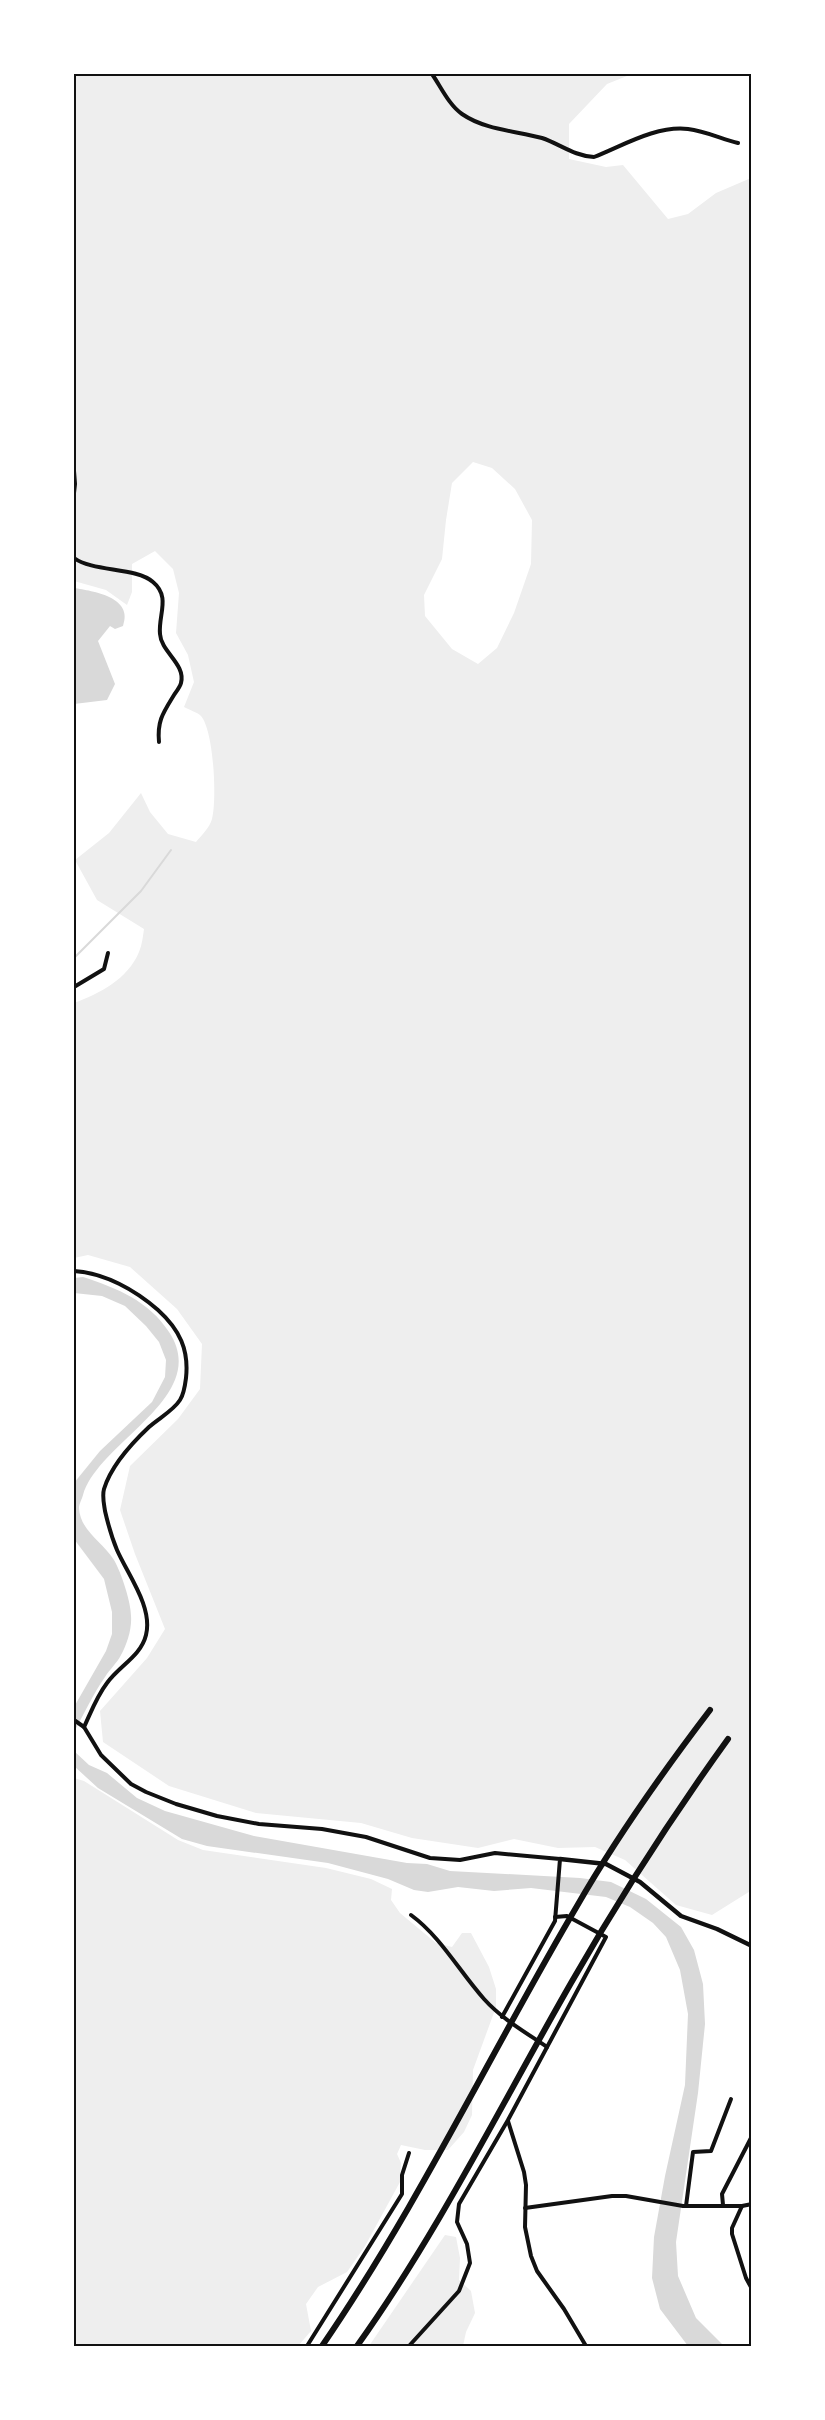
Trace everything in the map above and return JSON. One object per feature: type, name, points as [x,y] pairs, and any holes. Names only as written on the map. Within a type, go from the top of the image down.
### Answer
[{"type":"highway","points":[[322,2346],[355,2299],[400,2223],[578,1903],[616,1843],[710,1710]]},
{"type":"highway","points":[[357,2346],[416,2260],[639,1869],[728,1740]]},
{"type":"street","points":[[432,74],[453,106],[462,114],[494,127],[542,139],[585,157],[594,157],[655,133],[676,129],[688,129],[738,143]]},
{"type":"street","points":[[74,471],[74,493]]},
{"type":"street","points":[[74,558],[144,576],[161,592],[164,611],[159,633],[162,644],[178,665],[181,684],[157,726],[159,742]]},
{"type":"street","points":[[74,987],[104,969],[108,953]]},
{"type":"street","points":[[74,1271],[87,1272],[108,1279],[144,1298],[162,1313],[179,1336],[187,1357],[181,1399],[139,1438],[119,1462],[104,1489],[103,1498],[111,1532],[142,1601],[147,1618],[147,1633],[142,1648],[118,1669],[106,1684],[82,1726]]},
{"type":"street","points":[[74,1720],[82,1726],[96,1749],[131,1784],[146,1792],[217,1816],[259,1824],[322,1829],[355,1835],[430,1858],[460,1860],[495,1853],[606,1864],[640,1882],[681,1916],[717,1929],[752,1946]]},
{"type":"street","points":[[502,2017],[547,1938],[555,1917],[560,1859]]},
{"type":"street","points":[[411,1915],[428,1928],[469,1982],[502,2017],[547,2047]]},
{"type":"street","points":[[409,2346],[446,2308],[459,2291],[465,2278],[470,2255],[457,2222],[459,2204],[508,2120],[606,1937],[567,1916],[555,1917]]},
{"type":"street","points":[[752,2080],[752,2090]]},
{"type":"street","points":[[685,2206],[693,2152],[711,2151],[714,2148],[731,2099]]},
{"type":"street","points":[[508,2120],[524,2172],[525,2226],[531,2256],[537,2271],[564,2308],[586,2346]]},
{"type":"street","points":[[723,2206],[722,2194],[752,2136]]},
{"type":"street","points":[[307,2346],[402,2194],[404,2166],[409,2153]]},
{"type":"street","points":[[525,2208],[612,2196],[685,2206],[752,2204]]},
{"type":"street","points":[[742,2206],[732,2228],[732,2234],[746,2278],[752,2289]]},
{"type":"shaded area","points":[[74,74],[632,74],[607,84],[569,124],[569,159],[606,167],[623,165],[668,219],[688,214],[716,193],[751,178],[752,1890],[712,1915],[676,1905],[625,1860],[595,1847],[558,1848],[514,1839],[478,1848],[412,1838],[361,1823],[256,1813],[169,1786],[103,1742],[100,1711],[147,1658],[165,1629],[120,1510],[130,1466],[178,1419],[200,1389],[202,1344],[177,1309],[130,1267],[88,1255],[74,1258],[74,1003],[103,990],[128,970],[139,952],[144,929],[97,900],[75,860],[109,833],[141,793],[150,812],[168,834],[196,842],[212,819],[214,782],[212,750],[205,724],[201,716],[184,707],[194,682],[188,655],[176,633],[179,593],[173,569],[155,551],[132,564],[132,592],[127,605],[106,590],[74,581],[74,187],[76,184]],"holes":[[[473,462],[492,468],[515,489],[532,520],[531,564],[514,613],[497,648],[478,664],[452,649],[425,616],[424,595],[442,559],[452,483]]]},
{"type":"shaded area","points":[[74,588],[110,597],[123,608],[125,616],[123,626],[115,629],[110,626],[98,641],[115,684],[107,700],[74,704]]},
{"type":"shaded area","points":[[83,1277],[120,1291],[152,1312],[169,1332],[178,1355],[176,1377],[165,1398],[93,1475],[79,1505],[83,1523],[117,1565],[131,1610],[131,1621],[129,1636],[118,1661],[96,1690],[74,1732],[74,1707],[106,1651],[112,1634],[112,1612],[104,1579],[74,1539],[74,1483],[100,1451],[152,1402],[165,1377],[166,1360],[159,1342],[125,1306],[102,1296],[74,1293],[74,1278]]},
{"type":"shaded area","points":[[74,1751],[89,1765],[107,1773],[137,1798],[165,1811],[254,1836],[407,1863],[427,1864],[450,1871],[580,1878],[611,1882],[646,1899],[681,1927],[694,1950],[703,1984],[705,2024],[698,2093],[676,2242],[678,2276],[696,2318],[724,2346],[688,2346],[660,2309],[652,2278],[654,2237],[685,2085],[688,2014],[680,1970],[666,1937],[653,1923],[630,1907],[606,1897],[531,1888],[494,1891],[458,1887],[428,1892],[414,1890],[388,1879],[328,1863],[207,1846],[182,1839],[98,1788],[74,1766]]},
{"type":"shaded area","points":[[74,1778],[84,1781],[178,1840],[203,1850],[326,1868],[371,1879],[392,1889],[391,1900],[400,1913],[436,1943],[452,1947],[462,1933],[471,1933],[489,1967],[496,1989],[496,2007],[473,2070],[472,2115],[464,2132],[448,2150],[425,2150],[401,2145],[397,2154],[401,2163],[400,2182],[365,2246],[347,2272],[318,2287],[306,2304],[311,2331],[298,2346],[74,2346]]},
{"type":"shaded area","points":[[445,2235],[456,2237],[460,2258],[459,2280],[471,2291],[475,2313],[466,2332],[463,2346],[369,2346]]},
{"type":"waterway","points":[[74,958],[141,891],[171,850]]}]
